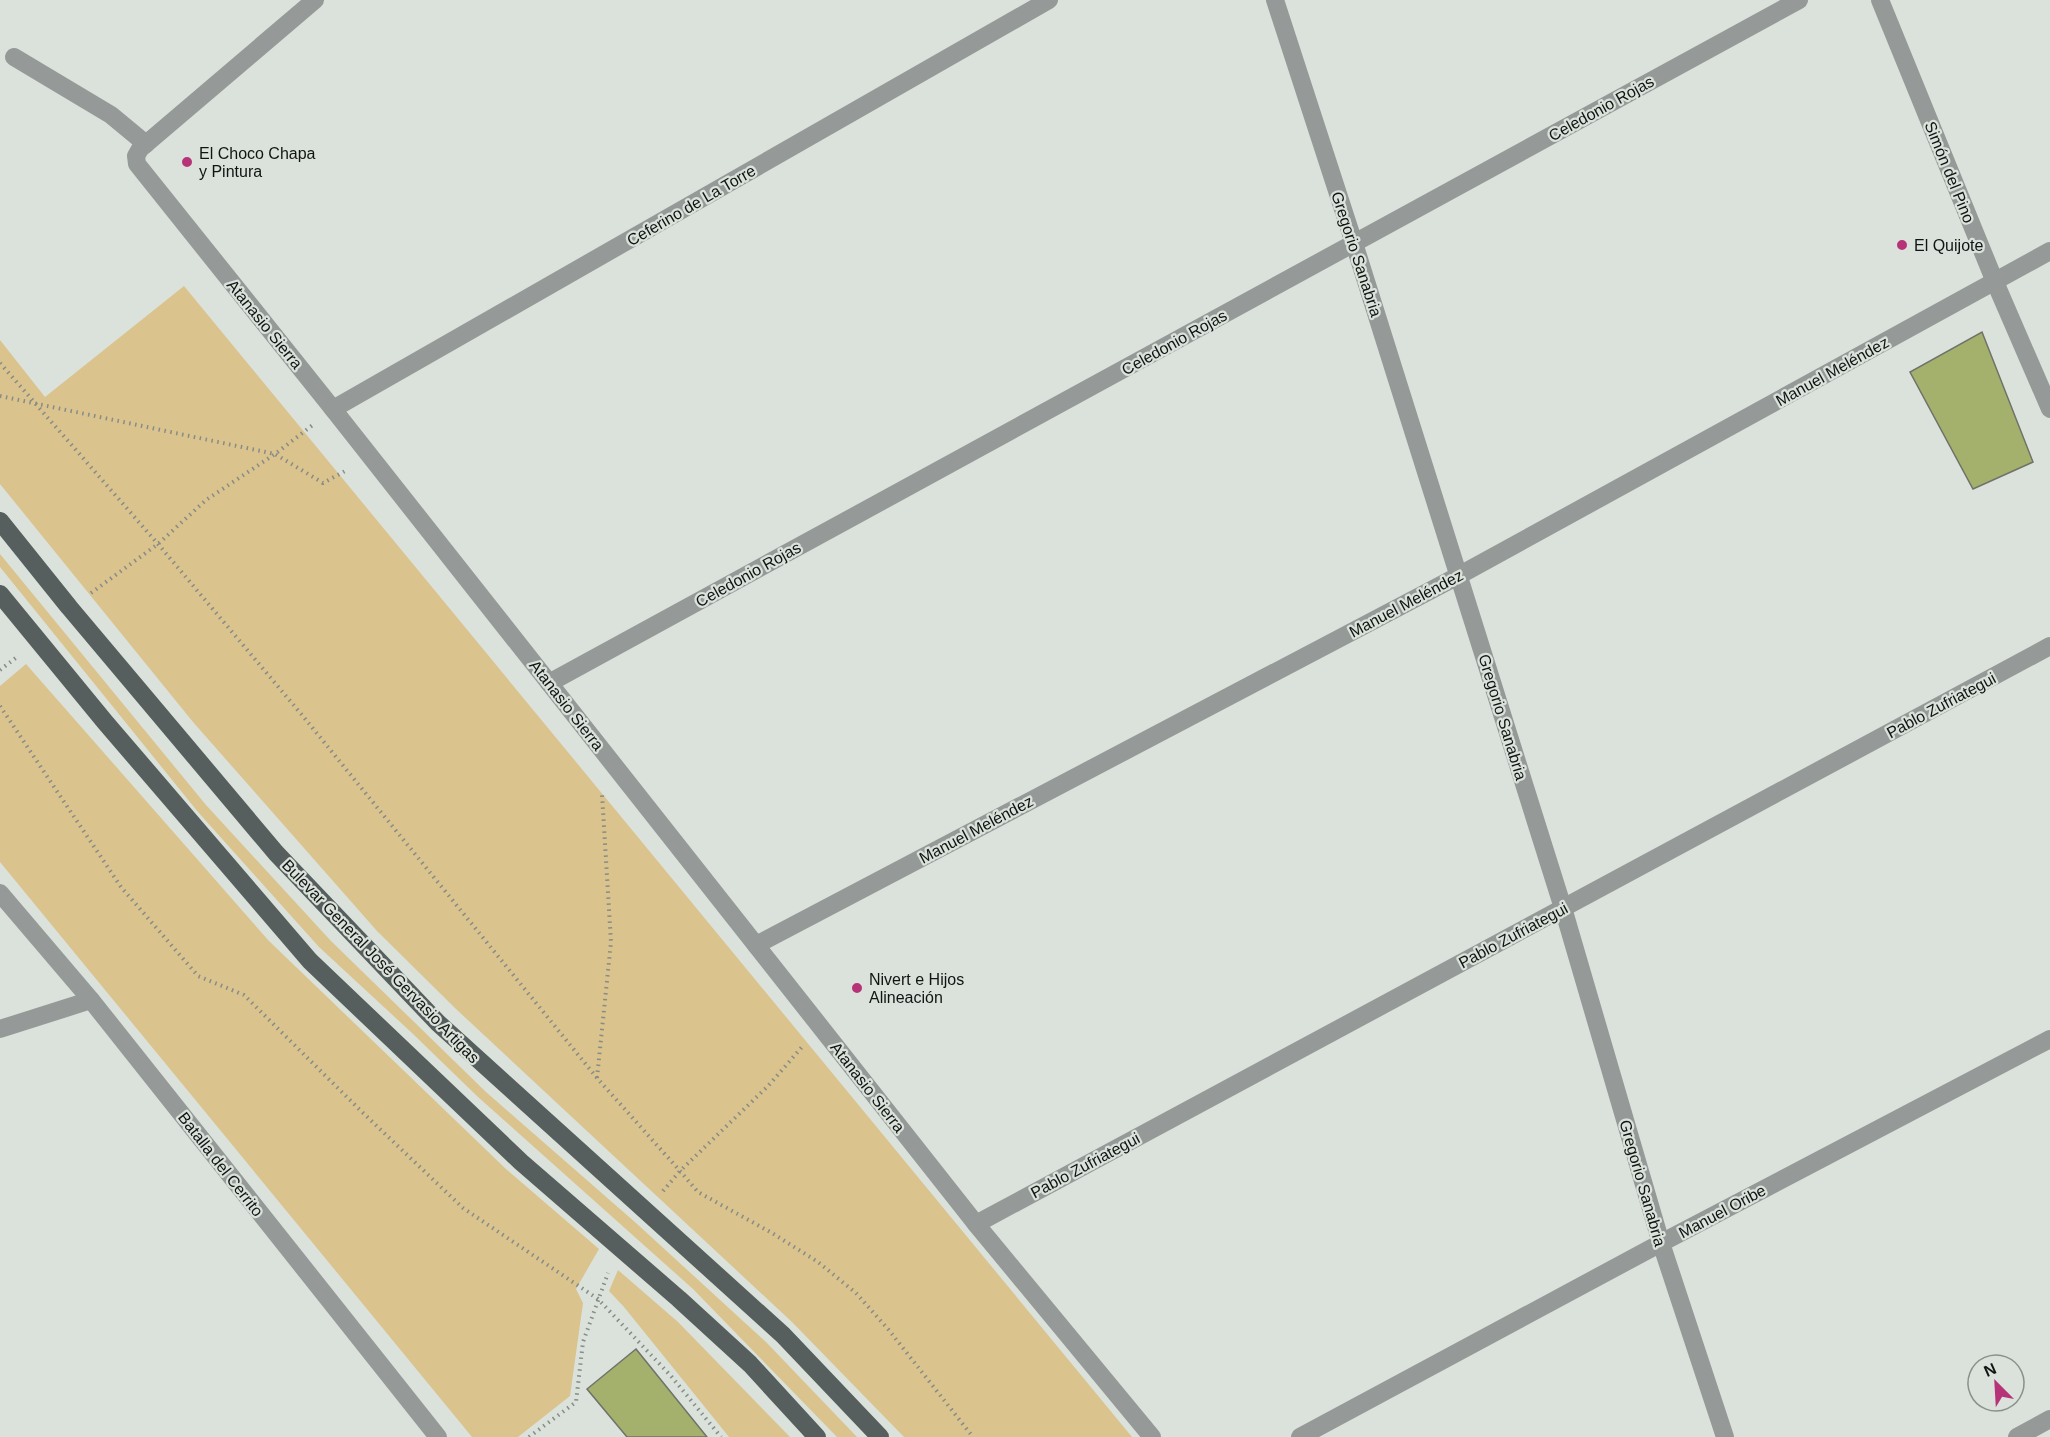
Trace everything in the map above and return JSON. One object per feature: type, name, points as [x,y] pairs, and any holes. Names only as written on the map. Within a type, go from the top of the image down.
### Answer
[{"type":"main road","name":"Bulevar General José Gervasio Artigas","points":[[0,521],[69,607],[276,853],[438,1023],[783,1335],[880,1437]]},
{"type":"main road","points":[[0,594],[112,731],[310,961],[521,1162],[750,1364],[817,1437]]},
{"type":"street","points":[[14,57],[111,115],[146,144],[315,0]]},
{"type":"street","name":"Gregorio Sanabria","points":[[1275,0],[1354,243],[1563,908],[1660,1243],[1725,1437]]},
{"type":"street","name":"Celedonio Rojas","points":[[549,683],[1799,0]]},
{"type":"street","name":"Simón del Pino","points":[[1880,0],[1995,282],[2050,409]]},
{"type":"street","name":"Ceferino de La Torre","points":[[333,409],[1038,3]]},
{"type":"street","name":"Atanasio Sierra","points":[[146,144],[137,152],[136,160],[139,167],[371,456],[976,1224],[1152,1437]]},
{"type":"street","name":"Manuel Meléndez","points":[[756,945],[1458,576],[2050,251]]},
{"type":"street","name":"Pablo Zufriategui","points":[[976,1224],[2050,646]]},
{"type":"street","name":"Batalla del Cerrito","points":[[0,893],[91,1000],[438,1437]]},
{"type":"street","points":[[0,1029],[91,1000]]},
{"type":"street","name":"Manuel Oribe","points":[[1300,1437],[1660,1243],[2050,1039]]},
{"type":"street","points":[[2017,1437],[2050,1419]]},
{"type":"path","points":[[0,363],[158,544],[302,715],[597,1078],[698,1192],[818,1262],[856,1293],[888,1329],[973,1437]]},
{"type":"path","points":[[0,396],[275,454],[323,483],[371,456]]},
{"type":"path","points":[[69,607],[158,544],[206,500],[275,454],[333,409]]},
{"type":"path","points":[[0,670],[14,660],[35,638]]},
{"type":"path","points":[[0,706],[121,887],[198,976],[244,995],[463,1208],[598,1299],[671,1376],[721,1437]]},
{"type":"path","points":[[597,1078],[611,942],[602,792]]},
{"type":"shaded area","points":[[184,286],[1132,1437],[904,1437],[792,1322],[456,1009],[377,931],[193,722],[0,484],[0,340],[45,397]]},
{"type":"shaded area","points":[[0,554],[206,805],[331,941],[486,1092],[636,1223],[766,1342],[857,1437],[837,1437],[693,1289],[478,1097],[319,947],[198,812],[0,567]]},
{"type":"shaded area","points":[[26,664],[269,941],[506,1169],[599,1249],[576,1289],[583,1303],[570,1396],[518,1437],[472,1437],[0,862],[0,686]]},
{"type":"shaded area","points":[[618,1270],[678,1322],[790,1437],[729,1437],[609,1291]]},
{"type":"building","points":[[1982,332],[2033,462],[1973,489],[1910,372]]},
{"type":"building","points":[[636,1349],[707,1437],[627,1437],[587,1389]]},
{"type":"place","name":"El Choco Chapa y Pintura","points":[[187,162]]},
{"type":"place","name":"El Quijote","points":[[1902,245]]},
{"type":"place","name":"Nivert e Hijos Alineación","points":[[857,988]]}]
